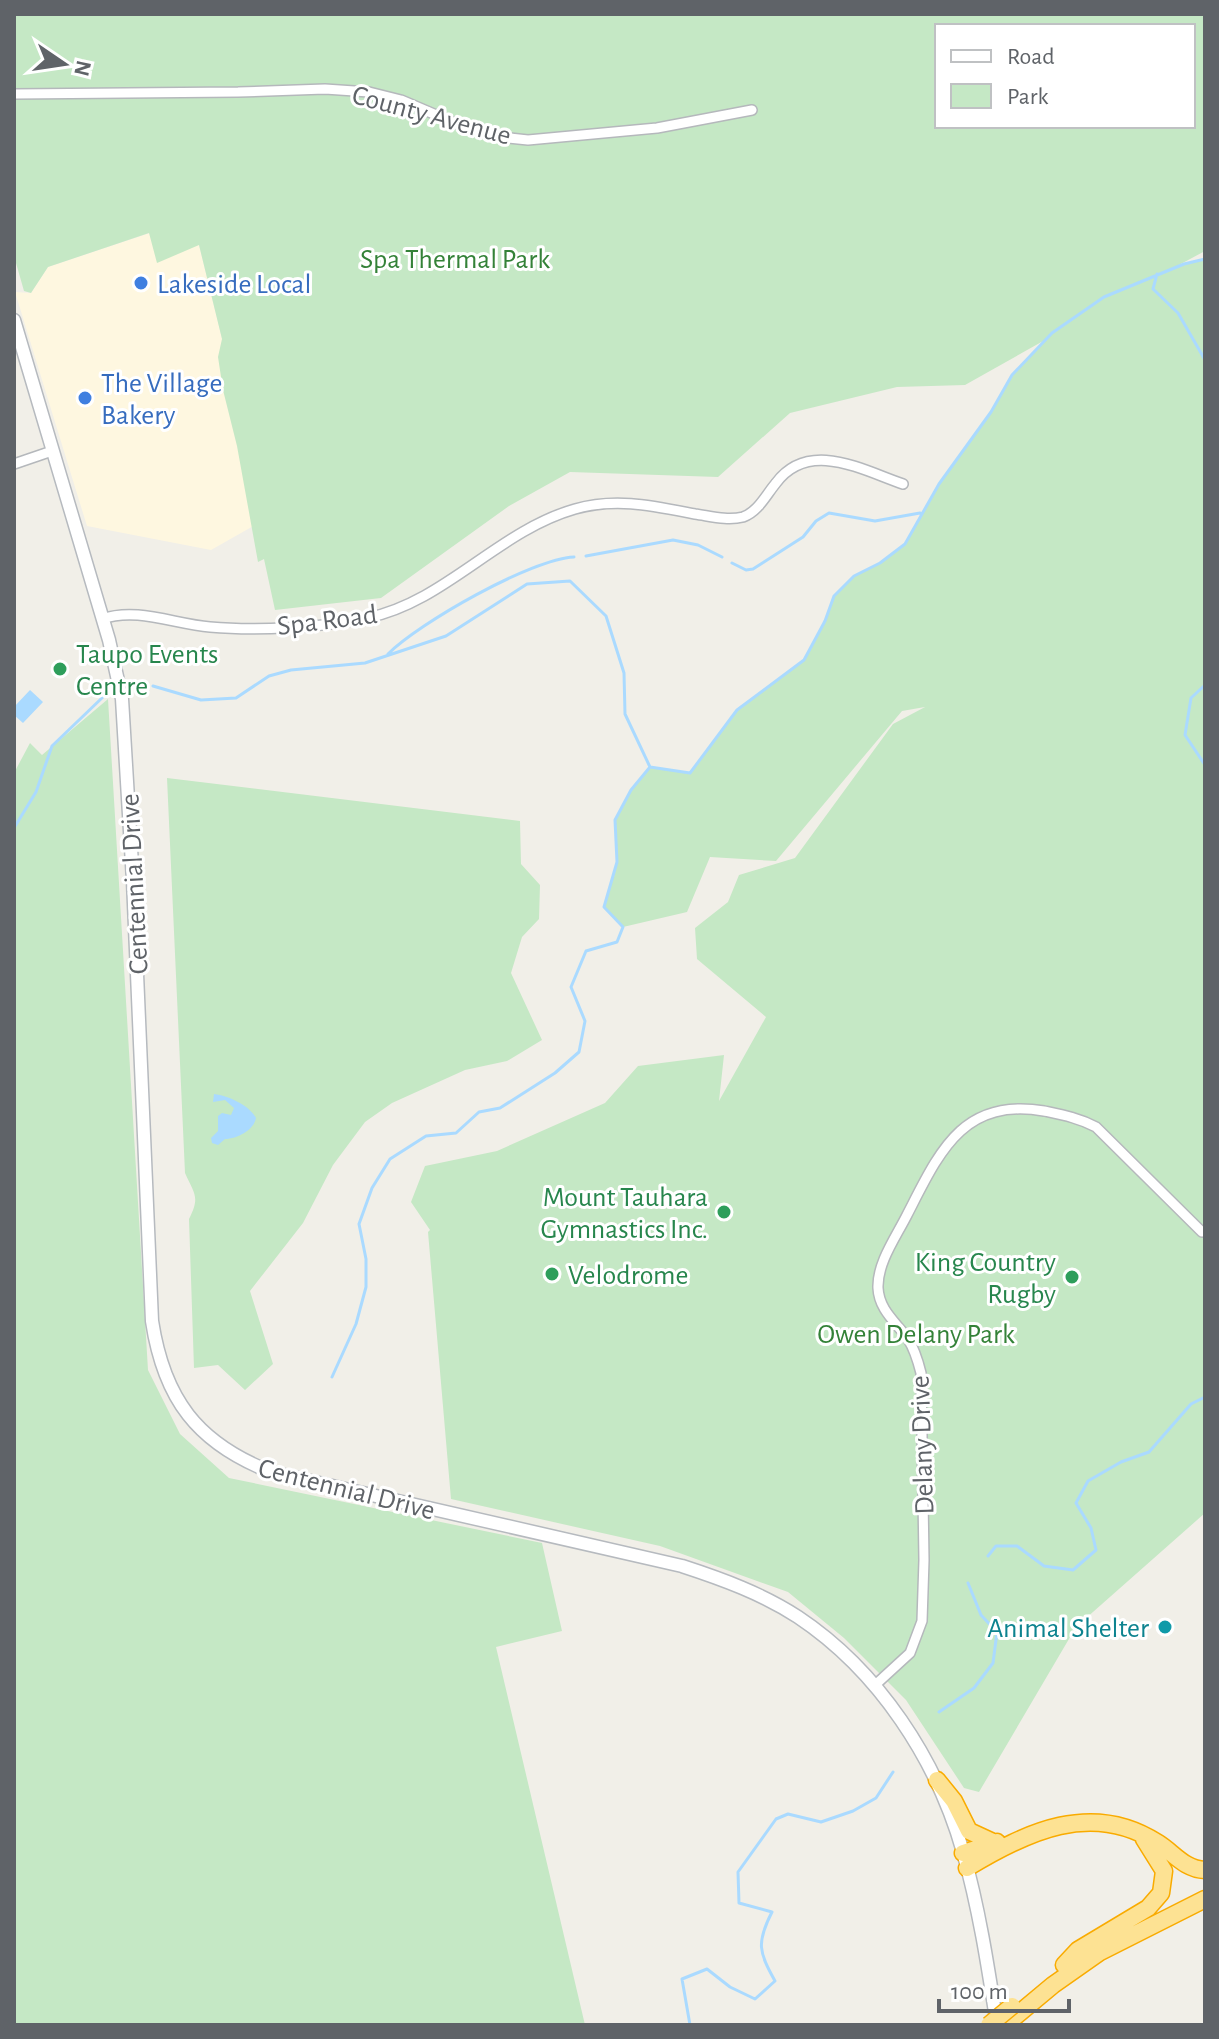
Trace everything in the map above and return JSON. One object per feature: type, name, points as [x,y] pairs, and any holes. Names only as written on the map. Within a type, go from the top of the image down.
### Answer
[{"type":"highway","points":[[937,1780],[954,1801],[969,1831],[995,1843]]},
{"type":"highway","points":[[965,1860],[1055,1826],[1082,1822],[1110,1824],[1142,1836],[1157,1842],[1185,1865],[1205,1870]]},
{"type":"highway","points":[[1010,2016],[1078,1950],[1148,1908],[1161,1893],[1164,1871],[1142,1836]]},
{"type":"highway","points":[[965,1860],[1003,1840],[1014,1842]]},
{"type":"highway","points":[[1064,1965],[1156,1911],[1205,1888]]},
{"type":"highway","points":[[989,2025],[1010,2016],[1100,1952],[1205,1899]]},
{"type":"main road","points":[[14,320],[102,619]]},
{"type":"main road","name":"Centennial Drive","points":[[102,619],[116,668],[126,743],[152,1321],[162,1370],[182,1408],[196,1426],[228,1453],[271,1472],[656,1559],[744,1589],[798,1617],[839,1650],[874,1686],[909,1733],[937,1780],[965,1860],[997,2025]]},
{"type":"street","name":"County Avenue","points":[[14,94],[325,89],[369,92],[401,100],[462,126],[500,137],[528,140],[657,128],[752,110]]},
{"type":"street","points":[[14,464],[52,451]]},
{"type":"street","name":"Spa Road","points":[[102,619],[131,614],[199,626],[226,627],[316,626],[369,618],[402,608],[445,584],[530,528],[574,509],[632,503],[717,518],[739,518],[753,511],[788,470],[804,461],[819,458],[903,484]]},
{"type":"street","name":"Delany Drive","points":[[874,1686],[910,1653],[914,1643],[922,1621],[924,1560],[921,1373],[916,1352],[884,1310],[878,1292],[878,1277],[935,1159],[953,1137],[978,1118],[999,1109],[1030,1109],[1077,1117],[1096,1127],[1202,1232]]},
{"type":"shaded area","points":[[150,233],[199,245],[233,383],[257,524],[211,550],[87,526],[15,292],[31,293],[48,267]]},
{"type":"green space","points":[[14,14],[1205,14],[1205,251],[1177,266],[1205,259],[1205,1513],[1076,1627],[979,1792],[964,1788],[906,1700],[844,1638],[788,1592],[660,1546],[451,1499],[430,1230],[411,1202],[425,1166],[497,1151],[605,1103],[638,1066],[724,1055],[719,1101],[766,1017],[697,959],[695,928],[728,902],[739,875],[795,858],[893,724],[925,707],[902,711],[776,861],[710,857],[687,912],[623,927],[604,907],[617,862],[615,820],[631,790],[650,767],[690,773],[737,710],[804,660],[825,621],[834,596],[854,576],[880,563],[905,544],[939,484],[991,412],[1012,375],[1045,340],[965,385],[897,387],[790,413],[718,477],[570,472],[509,506],[381,598],[275,610],[264,559],[258,562],[237,446],[223,390],[218,357],[222,339],[199,245],[157,263],[149,233],[48,267],[31,293],[24,291],[14,256]]},
{"type":"green space","points":[[108,699],[148,1370],[180,1434],[229,1478],[542,1543],[562,1631],[496,1647],[585,2025],[14,2025],[14,773],[30,743],[42,755]]},
{"type":"green space","points":[[167,778],[520,821],[521,864],[540,885],[539,919],[522,937],[511,973],[542,1040],[507,1061],[465,1070],[392,1103],[365,1122],[333,1165],[303,1223],[250,1291],[273,1364],[245,1390],[218,1365],[194,1368],[189,1219],[195,1201],[194,1191],[185,1173]]},
{"type":"water","points":[[30,690],[43,702],[23,723],[14,715],[14,707]]},
{"type":"water","points":[[214,1094],[238,1102],[256,1118],[244,1133],[225,1139],[218,1145],[212,1143],[211,1138],[218,1131],[218,1116],[222,1113],[231,1115],[234,1108],[225,1100],[213,1102]]},
{"type":"waterway","points":[[650,767],[690,773],[737,710],[804,660],[825,621],[834,596],[854,576],[880,563],[905,544],[939,484],[991,412],[1012,375],[1052,333],[1104,297],[1184,264],[1205,259]]},
{"type":"waterway","points":[[1157,274],[1153,289],[1178,313],[1205,360]]},
{"type":"waterway","points":[[732,563],[746,570],[753,569],[803,537],[816,521],[829,513],[875,521],[920,513]]},
{"type":"waterway","points":[[586,556],[673,540],[698,545],[722,557]]},
{"type":"waterway","points":[[388,654],[449,610],[504,580],[555,560],[574,557]]},
{"type":"waterway","points":[[153,686],[201,700],[236,698],[269,676],[291,670],[365,663],[446,636],[527,584],[570,581],[606,616],[624,673],[625,714],[650,767]]},
{"type":"waterway","points":[[1205,685],[1191,698],[1185,735],[1205,765]]},
{"type":"waterway","points":[[14,828],[36,792],[52,746],[103,697]]},
{"type":"waterway","points":[[332,1377],[356,1324],[366,1287],[366,1259],[359,1224],[372,1188],[390,1159],[426,1136],[456,1133],[479,1112],[500,1108],[555,1073],[579,1052],[585,1021],[571,987],[586,951],[617,942],[623,927],[604,907],[617,862],[615,820],[631,790],[650,767]]},
{"type":"waterway","points":[[988,1556],[996,1546],[1017,1546],[1044,1566],[1073,1570],[1096,1550],[1091,1528],[1076,1503],[1088,1481],[1121,1462],[1149,1452],[1191,1404],[1205,1397]]},
{"type":"waterway","points":[[939,1712],[974,1688],[993,1663],[997,1632],[981,1615],[968,1583]]},
{"type":"waterway","points":[[690,2025],[682,1979],[707,1969],[730,1987],[755,1999],[775,1981],[762,1947],[763,1932],[772,1912],[739,1903],[738,1872],[776,1819],[788,1814],[821,1822],[853,1811],[876,1798],[893,1772]]},
{"type":"place","name":"Lakeside Local","points":[[141,283]]},
{"type":"place","name":"The Village Bakery","points":[[85,398]]},
{"type":"place","name":"Taupo Events Centre","points":[[60,669]]},
{"type":"place","name":"Mount Tauhara Gymnastics Inc.","points":[[724,1212]]},
{"type":"place","name":"Velodrome","points":[[552,1274]]},
{"type":"place","name":"King Country Rugby","points":[[1072,1277]]},
{"type":"place","name":"Animal Shelter","points":[[1165,1627]]},
{"type":"park label","name":"Spa Thermal Park","points":[[455,258]]},
{"type":"park label","name":"Owen Delany Park","points":[[916,1333]]}]
